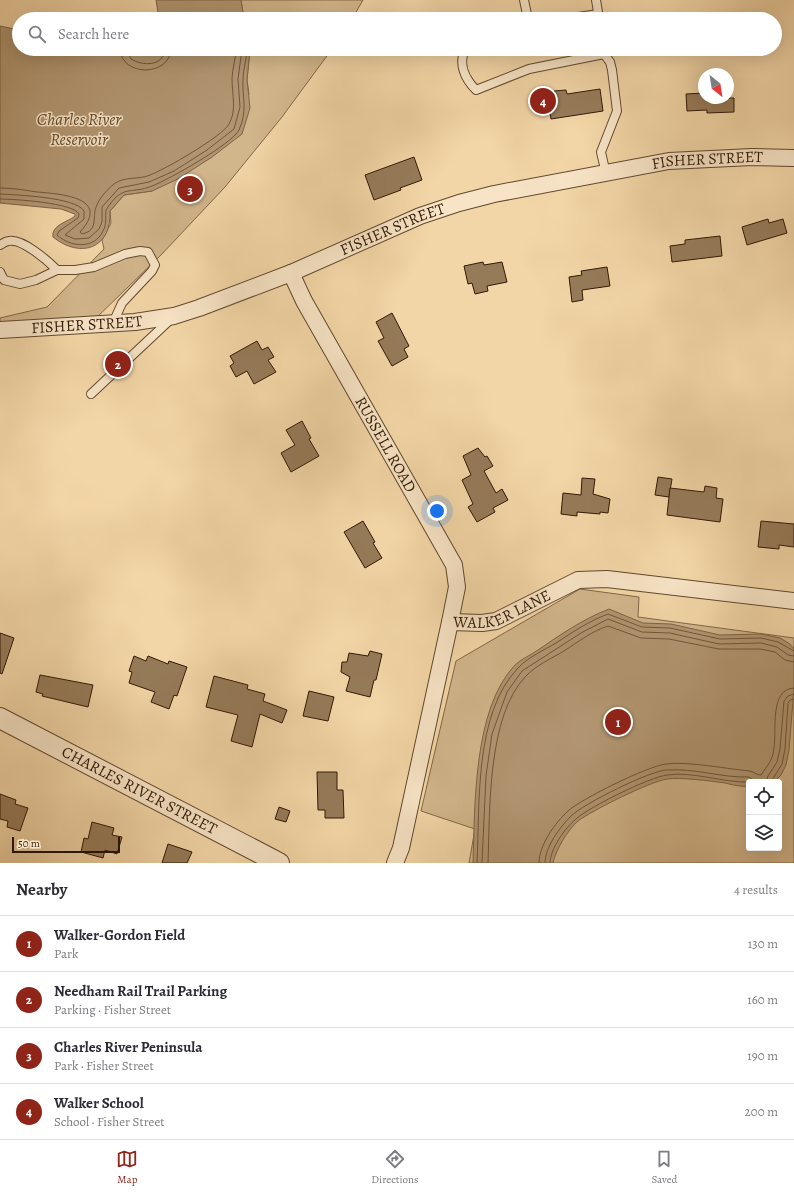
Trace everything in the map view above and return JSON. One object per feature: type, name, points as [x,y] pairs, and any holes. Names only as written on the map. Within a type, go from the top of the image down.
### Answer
[{"type":"street","name":"FISHER STREET","points":[[0,330],[141,321],[174,316],[291,273],[347,247],[446,207],[494,194],[669,161],[752,157],[794,158]]},
{"type":"street","name":"RUSSELL ROAD","points":[[291,273],[304,301],[454,565],[457,587],[450,622]]},
{"type":"street","name":"WALKER LANE","points":[[395,863],[401,848],[450,622],[482,623],[496,621],[578,580],[607,579],[794,601]]},
{"type":"street","name":"CHARLES RIVER STREET","points":[[0,718],[279,863]]},
{"type":"lane","points":[[524,0],[527,12]]},
{"type":"lane","points":[[596,0],[598,12]]},
{"type":"lane","points":[[462,56],[463,71],[476,90],[529,69],[583,56]]},
{"type":"lane","points":[[606,56],[612,70],[617,111],[601,152],[606,174]]},
{"type":"lane","points":[[0,245],[9,241],[18,241],[47,260],[57,270]]},
{"type":"lane","points":[[0,272],[4,280],[20,284],[36,280],[57,270],[75,270],[94,267],[126,254],[140,251],[148,252],[155,265],[152,271],[122,303],[113,323]]},
{"type":"lane","points":[[92,394],[174,316]]},
{"type":"shaded area","points":[[241,0],[363,0],[356,12],[243,12]]},
{"type":"shaded area","points":[[249,56],[327,56],[282,117],[225,187],[162,254],[93,321],[0,328],[0,318],[47,307],[104,249],[102,240],[111,223],[110,211],[124,195],[152,191],[212,157],[249,94],[247,80]]},
{"type":"shaded area","points":[[580,589],[639,597],[638,617],[794,638],[794,863],[469,863],[475,829],[421,811],[456,661]]},
{"type":"water","points":[[156,0],[241,0],[243,12],[158,12]]},
{"type":"water","name":"Charles River Reservoir","points":[[0,26],[12,29],[12,56],[249,56],[247,80],[250,108],[242,134],[212,157],[178,179],[152,191],[124,195],[110,211],[109,224],[106,234],[100,242],[92,246],[74,248],[63,244],[53,237],[53,233],[57,227],[75,216],[75,214],[61,209],[0,203]]},
{"type":"water","points":[[609,609],[643,623],[671,624],[720,635],[761,634],[780,638],[790,644],[794,649],[794,688],[789,750],[786,765],[781,775],[777,779],[746,779],[746,786],[687,779],[667,779],[659,781],[621,797],[578,821],[570,829],[563,840],[553,863],[473,863],[474,814],[479,759],[491,706],[501,684],[515,665],[520,661],[581,622]]},
{"type":"building","points":[[600,89],[603,111],[551,119],[548,101],[555,100],[554,91],[566,90],[567,94]]},
{"type":"building","points":[[698,93],[698,104],[734,104],[734,112],[707,113],[707,110],[687,111],[686,94]]},
{"type":"building","points":[[414,157],[422,180],[374,200],[365,175]]},
{"type":"building","points":[[768,219],[769,223],[783,219],[787,233],[747,245],[742,227]]},
{"type":"building","points":[[720,236],[722,256],[672,262],[670,246],[685,244],[685,240]]},
{"type":"building","points":[[483,262],[484,265],[502,262],[507,282],[487,286],[488,291],[475,294],[472,283],[468,284],[464,266]]},
{"type":"building","points":[[607,267],[610,286],[582,290],[583,300],[572,302],[569,277],[582,275],[581,271]]},
{"type":"building","points":[[392,313],[409,346],[404,349],[408,357],[392,366],[378,341],[384,338],[376,322]]},
{"type":"building","points":[[257,341],[262,350],[268,347],[274,357],[268,360],[276,372],[254,384],[247,371],[236,377],[230,366],[234,363],[230,356]]},
{"type":"building","points":[[302,421],[311,438],[309,439],[319,456],[291,472],[281,453],[295,445],[286,430]]},
{"type":"building","points":[[478,448],[485,457],[487,456],[493,466],[484,471],[496,493],[502,489],[508,500],[493,508],[495,512],[477,522],[468,507],[473,504],[462,480],[471,475],[463,456]]},
{"type":"building","points":[[658,477],[672,479],[669,497],[655,495]]},
{"type":"building","points":[[582,478],[595,479],[593,494],[610,499],[608,513],[600,512],[600,514],[577,512],[577,516],[561,514],[563,493],[581,495]]},
{"type":"building","points":[[705,486],[717,488],[716,498],[723,499],[720,522],[667,515],[670,488],[704,492]]},
{"type":"building","points":[[363,521],[382,558],[365,568],[344,532]]},
{"type":"building","points":[[761,521],[794,524],[794,547],[779,545],[779,549],[758,547]]},
{"type":"building","points":[[0,633],[14,638],[2,674],[0,673]]},
{"type":"building","points":[[370,651],[382,654],[376,680],[374,680],[370,697],[346,691],[350,677],[341,672],[342,662],[347,662],[349,653],[368,656]]},
{"type":"building","points":[[134,656],[146,661],[148,656],[168,664],[169,661],[187,667],[177,696],[174,695],[169,709],[151,702],[155,692],[129,683],[132,672],[129,671]]},
{"type":"building","points":[[40,675],[93,685],[88,707],[42,696],[43,694],[36,692]]},
{"type":"building","points":[[214,676],[248,685],[247,689],[265,694],[263,701],[287,710],[282,723],[260,714],[252,747],[231,741],[238,715],[206,707]]},
{"type":"building","points":[[309,691],[334,697],[328,721],[303,716]]},
{"type":"building","points":[[317,772],[337,772],[337,790],[343,790],[344,818],[325,818],[325,810],[318,810]]},
{"type":"building","points":[[0,794],[16,800],[15,804],[28,808],[20,831],[7,827],[8,821],[0,819]]},
{"type":"building","points":[[279,807],[290,811],[286,822],[275,819]]},
{"type":"building","points":[[92,822],[114,828],[112,835],[122,837],[117,854],[105,850],[103,858],[81,852],[84,838],[88,839]]},
{"type":"building","points":[[168,844],[192,852],[187,863],[162,863]]},
{"type":"place","name":"Walker School","points":[[543,101]]},
{"type":"place","name":"Charles River Peninsula","points":[[190,189]]},
{"type":"place","name":"Needham Rail Trail Parking","points":[[118,364]]},
{"type":"place","name":"Walker-Gordon Field","points":[[618,722]]}]
